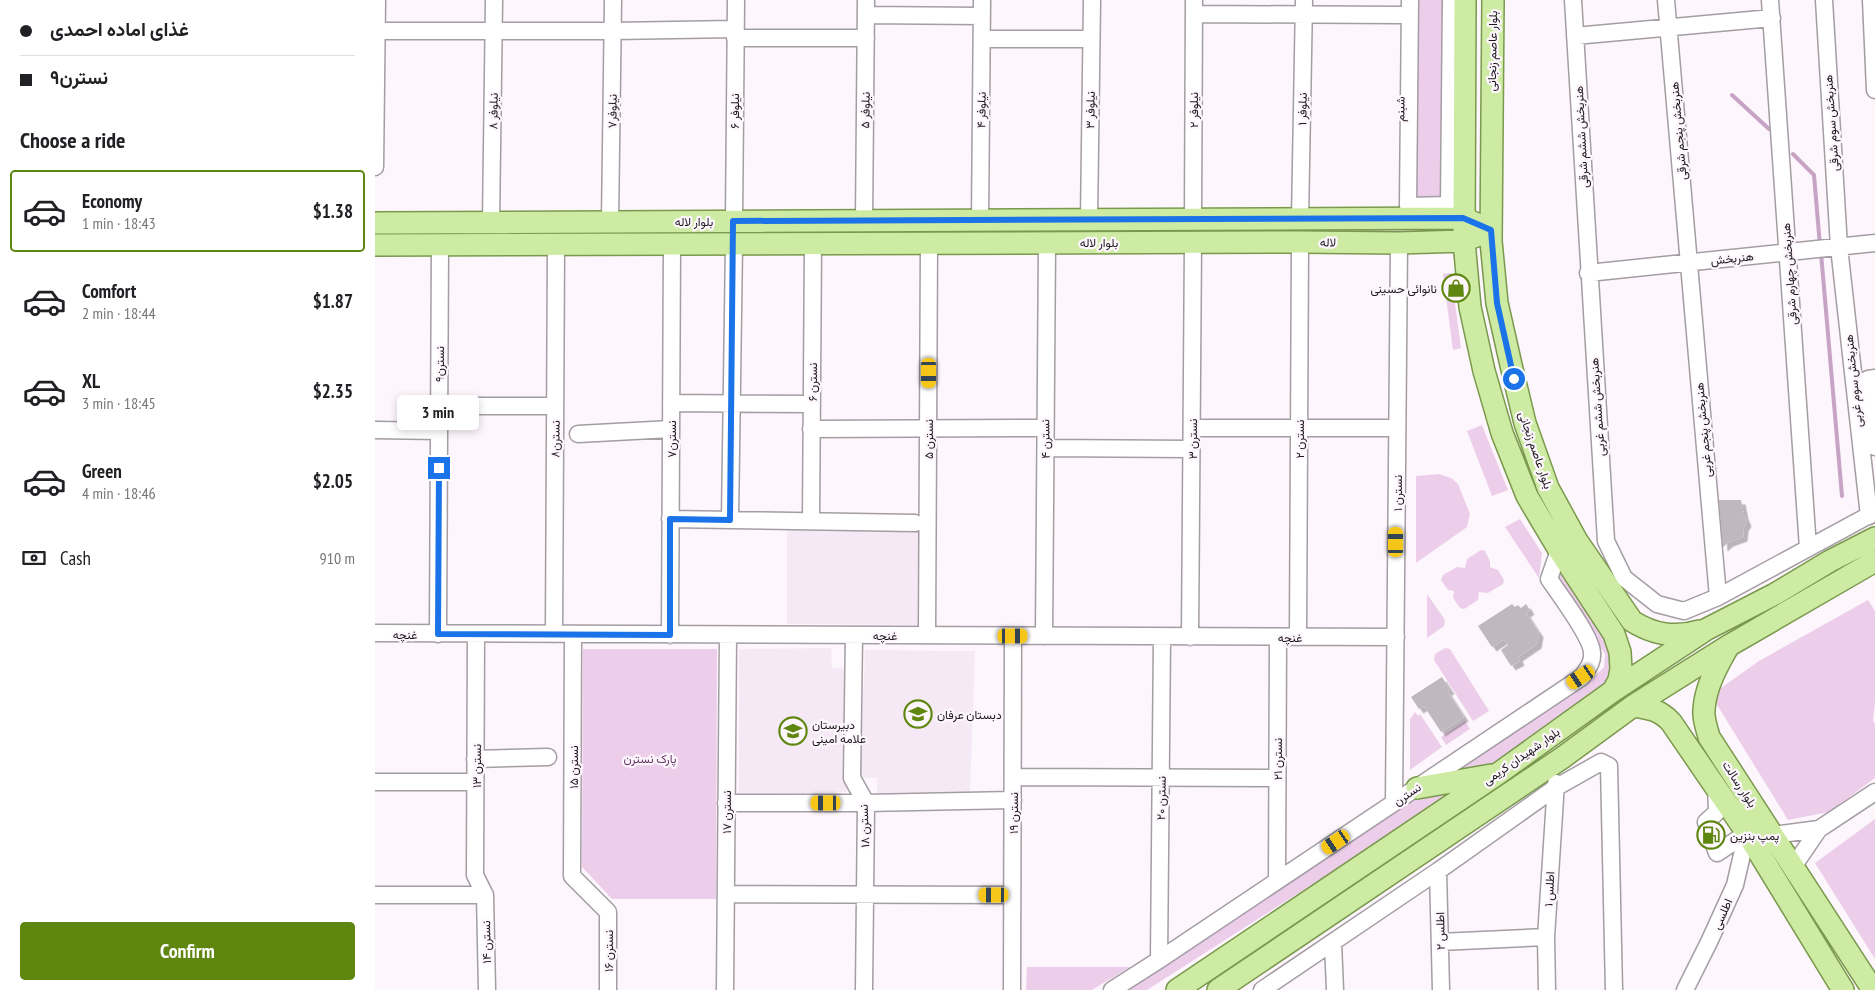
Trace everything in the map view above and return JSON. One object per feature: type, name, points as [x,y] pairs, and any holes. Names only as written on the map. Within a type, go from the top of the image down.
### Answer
[{"type":"main road","name":"بلوار عاصم زنجانی","points":[[1465,0],[1463,241],[1469,307],[1484,371],[1502,433],[1527,496],[1559,550],[1614,634],[1621,652],[1619,680],[1613,691]]},
{"type":"main road","name":"بلوار عاصم زنجانی","points":[[1493,0],[1491,230],[1497,303],[1525,423],[1548,488],[1577,542],[1632,622],[1657,634],[1681,634],[1707,629]]},
{"type":"main road","name":"لاله","points":[[1193,219],[1463,218]]},
{"type":"main road","points":[[1463,218],[1491,230]]},
{"type":"main road","points":[[1193,219],[1193,242]]},
{"type":"main road","name":"بلوار لاله","points":[[375,223],[1193,219]]},
{"type":"main road","points":[[733,221],[735,244]]},
{"type":"main road","name":"لاله","points":[[1193,242],[1399,243],[1463,241],[1491,230]]},
{"type":"main road","name":"بلوار لاله","points":[[375,245],[1193,242]]},
{"type":"main road","name":"بلوار شهیدان کریمی","points":[[1177,990],[1499,773],[1613,691],[1707,629],[1775,594],[1830,561],[1875,538]]},
{"type":"main road","name":"بلوار شهیدان کریمی","points":[[1218,990],[1562,758],[1633,706],[1730,645],[1875,561]]},
{"type":"main road","name":"بلوار رسالت","points":[[1730,645],[1711,680],[1704,711],[1709,737],[1793,867],[1863,986]]},
{"type":"main road","name":"بلوار رسالت","points":[[1633,706],[1655,710],[1664,715],[1716,785],[1843,990]]},
{"type":"main road","points":[[1417,788],[1499,773]]},
{"type":"street","points":[[375,167],[377,0]]},
{"type":"street","name":"نیلوفر ۸","points":[[491,222],[494,0]]},
{"type":"street","name":"نیلوفر۷","points":[[611,222],[613,0]]},
{"type":"street","name":"نیلوفر ۶","points":[[733,221],[736,0]]},
{"type":"street","name":"نیلوفر ۳","points":[[1089,220],[1092,0]]},
{"type":"street","points":[[1410,0],[1408,206],[1449,205],[1451,0]]},
{"type":"street","name":"هنربخش ششم شرقی","points":[[1573,0],[1588,273]]},
{"type":"street","name":"هنربخش پنجم شرقی","points":[[1666,0],[1689,262]]},
{"type":"street","name":"هنربخش چهارم شرقی","points":[[1770,0],[1808,548]]},
{"type":"street","name":"هنربخش سوم شرقی","points":[[1824,0],[1839,247]]},
{"type":"street","points":[[1871,0],[1875,90]]},
{"type":"street","points":[[866,7],[982,8]]},
{"type":"street","name":"نیلوفر ۵","points":[[864,221],[866,7]]},
{"type":"street","points":[[1194,7],[1401,8]]},
{"type":"street","name":"نیلوفر ۲","points":[[1193,219],[1194,7]]},
{"type":"street","name":"نیلوفر ۱","points":[[1300,219],[1304,7]]},
{"type":"street","name":"نیلوفر ۴","points":[[980,220],[982,8]]},
{"type":"street","name":"شبنم","points":[[1399,219],[1401,8]]},
{"type":"street","points":[[1575,36],[1772,18]]},
{"type":"street","points":[[376,31],[613,31],[866,38]]},
{"type":"street","points":[[982,39],[1091,39]]},
{"type":"street","name":"نسترن ۴","points":[[1044,636],[1047,242]]},
{"type":"street","name":"نسترن ۳","points":[[1190,637],[1193,242]]},
{"type":"street","name":"نسترن ۲","points":[[1297,637],[1300,242]]},
{"type":"street","name":"نسترن ۶","points":[[811,521],[813,243]]},
{"type":"street","name":"نسترن ۵","points":[[927,636],[929,243]]},
{"type":"street","name":"نسترن ۱","points":[[1394,802],[1399,243]]},
{"type":"street","name":"هنربخش","points":[[1588,273],[1875,243]]},
{"type":"street","name":"نسترن۸","points":[[554,634],[557,244]]},
{"type":"street","name":"نسترن۷","points":[[670,635],[672,244]]},
{"type":"street","points":[[730,520],[735,244]]},
{"type":"street","name":"نسترن۹","points":[[438,634],[440,245]]},
{"type":"street","name":"هنربخش سوم غربی","points":[[1839,247],[1872,514]]},
{"type":"street","name":"هنربخش پنجم غربی","points":[[1689,262],[1718,597]]},
{"type":"street","name":"هنربخش ششم غربی","points":[[1588,273],[1606,542],[1624,578],[1657,604],[1684,611],[1718,597]]},
{"type":"street","points":[[1875,378],[1868,379],[1869,425],[1875,447]]},
{"type":"street","points":[[671,404],[812,404]]},
{"type":"street","points":[[439,406],[555,406]]},
{"type":"street","points":[[811,429],[1045,428]]},
{"type":"street","points":[[1192,428],[1397,428]]},
{"type":"street","points":[[579,434],[671,429]]},
{"type":"street","points":[[375,430],[439,431]]},
{"type":"street","points":[[1045,448],[1191,449]]},
{"type":"street","points":[[1718,597],[1872,514]]},
{"type":"street","points":[[670,519],[915,523]]},
{"type":"street","name":"نسترن","points":[[1112,990],[1581,677],[1590,666],[1593,652],[1588,638],[1549,579],[1559,550]]},
{"type":"street","name":"غنچه","points":[[375,633],[1396,637]]},
{"type":"street","name":"نسترن ۱۳","points":[[476,634],[475,875],[485,895]]},
{"type":"street","name":"نسترن ۱۵","points":[[573,634],[572,876],[608,912]]},
{"type":"street","name":"نسترن ۱۷","points":[[725,990],[728,635]]},
{"type":"street","name":"نسترن ۱۸","points":[[854,635],[852,778],[866,803],[864,990]]},
{"type":"street","name":"نسترن ۱۹","points":[[1012,990],[1013,636]]},
{"type":"street","name":"نسترن ۲۰","points":[[1159,960],[1162,636]]},
{"type":"street","name":"نسترن ۲۱","points":[[1277,881],[1278,637]]},
{"type":"street","points":[[475,759],[548,757]]},
{"type":"street","name":"اطلس ۱","points":[[1547,990],[1546,937],[1555,788],[1562,758]]},
{"type":"street","points":[[1261,990],[1333,944],[1438,872],[1555,788],[1601,762],[1609,766],[1614,990]]},
{"type":"street","points":[[1013,777],[1277,778]]},
{"type":"street","points":[[375,782],[475,782]]},
{"type":"street","points":[[1716,785],[1717,812],[1706,822],[1717,853],[1747,833]]},
{"type":"street","points":[[1793,867],[1819,829],[1875,792]]},
{"type":"street","points":[[726,803],[1013,800]]},
{"type":"street","points":[[1773,835],[1819,829]]},
{"type":"street","name":"اطلسی","points":[[1685,990],[1735,885],[1747,833]]},
{"type":"street","name":"اطلس ۲","points":[[1438,872],[1441,990]]},
{"type":"street","points":[[726,894],[1012,895]]},
{"type":"street","points":[[375,895],[485,895]]},
{"type":"street","name":"نسترن ۱۴","points":[[485,895],[487,990]]},
{"type":"street","name":"نسترن ۱۶","points":[[608,912],[608,990]]},
{"type":"street","points":[[1440,942],[1546,937]]},
{"type":"street","points":[[1333,944],[1335,990]]},
{"type":"shaded area","points":[[787,530],[920,532],[920,625],[787,624]]},
{"type":"shaded area","name":"دبیرستان علامه امینی","points":[[831,648],[832,668],[848,669],[847,792],[739,795],[739,649]]},
{"type":"shaded area","name":"دبستان عرفان","points":[[865,650],[975,651],[970,793],[877,795],[877,778],[860,778]]},
{"type":"green space","points":[[1413,0],[1444,0],[1442,200],[1411,200]]},
{"type":"green space","points":[[1438,226],[1443,232],[1205,237],[1205,227]]},
{"type":"green space","points":[[745,227],[1183,227],[1184,235],[746,239]]},
{"type":"green space","points":[[1451,273],[1461,348],[1453,350],[1443,274]]},
{"type":"green space","points":[[1482,425],[1508,490],[1492,496],[1467,431]]},
{"type":"green space","points":[[1439,474],[1451,478],[1458,484],[1470,514],[1467,527],[1416,563],[1416,476]]},
{"type":"green space","points":[[1520,519],[1542,553],[1539,578],[1505,527]]},
{"type":"green space","points":[[1481,550],[1485,551],[1490,561],[1490,567],[1498,570],[1504,580],[1503,584],[1488,593],[1479,592],[1478,600],[1464,609],[1460,608],[1453,598],[1454,591],[1448,590],[1441,580],[1443,575],[1457,567],[1465,568],[1467,559]]},
{"type":"green space","points":[[1560,572],[1606,640],[1610,653],[1610,671],[1602,690],[1492,767],[1457,770],[1595,676],[1604,667],[1605,654],[1555,577]]},
{"type":"green space","points":[[1427,594],[1445,620],[1444,626],[1427,638]]},
{"type":"green space","points":[[1868,600],[1875,611],[1875,703],[1873,720],[1875,724],[1875,778],[1829,812],[1788,820],[1711,695],[1759,661]]},
{"type":"green space","points":[[1445,648],[1450,649],[1489,711],[1473,721],[1434,660],[1435,654]]},
{"type":"green space","name":"پارک نسترن","points":[[583,649],[717,649],[716,899],[612,899],[582,867]]},
{"type":"green space","points":[[1415,712],[1418,716],[1420,714],[1442,747],[1410,770],[1410,719]]},
{"type":"green space","points":[[1465,721],[1470,729],[1446,745],[1441,737]]},
{"type":"green space","points":[[1466,786],[1147,990],[1126,990],[1425,792]]},
{"type":"green space","points":[[1875,819],[1875,959],[1815,863]]},
{"type":"green space","points":[[1027,967],[1130,967],[1092,990],[1026,990]]},
{"type":"building","points":[[1719,500],[1741,500],[1747,522],[1744,527],[1743,537],[1729,542],[1723,547]]},
{"type":"building","points":[[1512,604],[1515,607],[1518,605],[1521,608],[1526,604],[1530,610],[1526,613],[1539,633],[1537,644],[1518,657],[1520,661],[1511,666],[1501,650],[1508,645],[1504,639],[1492,647],[1478,626]]},
{"type":"building","points":[[1442,677],[1450,690],[1447,691],[1464,717],[1441,732],[1424,706],[1419,709],[1411,697]]},
{"type":"waterway","points":[[1732,95],[1769,129]]},
{"type":"waterway","points":[[1793,154],[1814,175],[1820,246]]},
{"type":"waterway","points":[[1821,253],[1842,496]]},
{"type":"place","name":"نانوائی حسینی","points":[[1456,288]]},
{"type":"place","name":"دبستان عرفان","points":[[918,714]]},
{"type":"place","name":"دبیرستان علامه امینی","points":[[793,731]]},
{"type":"place","name":"پمپ بنزین","points":[[1711,835]]},
{"type":"route","points":[[439,468],[438,634],[670,635],[670,519],[730,520],[735,244],[733,221],[1463,218],[1491,230],[1497,303],[1514,379]]}]
